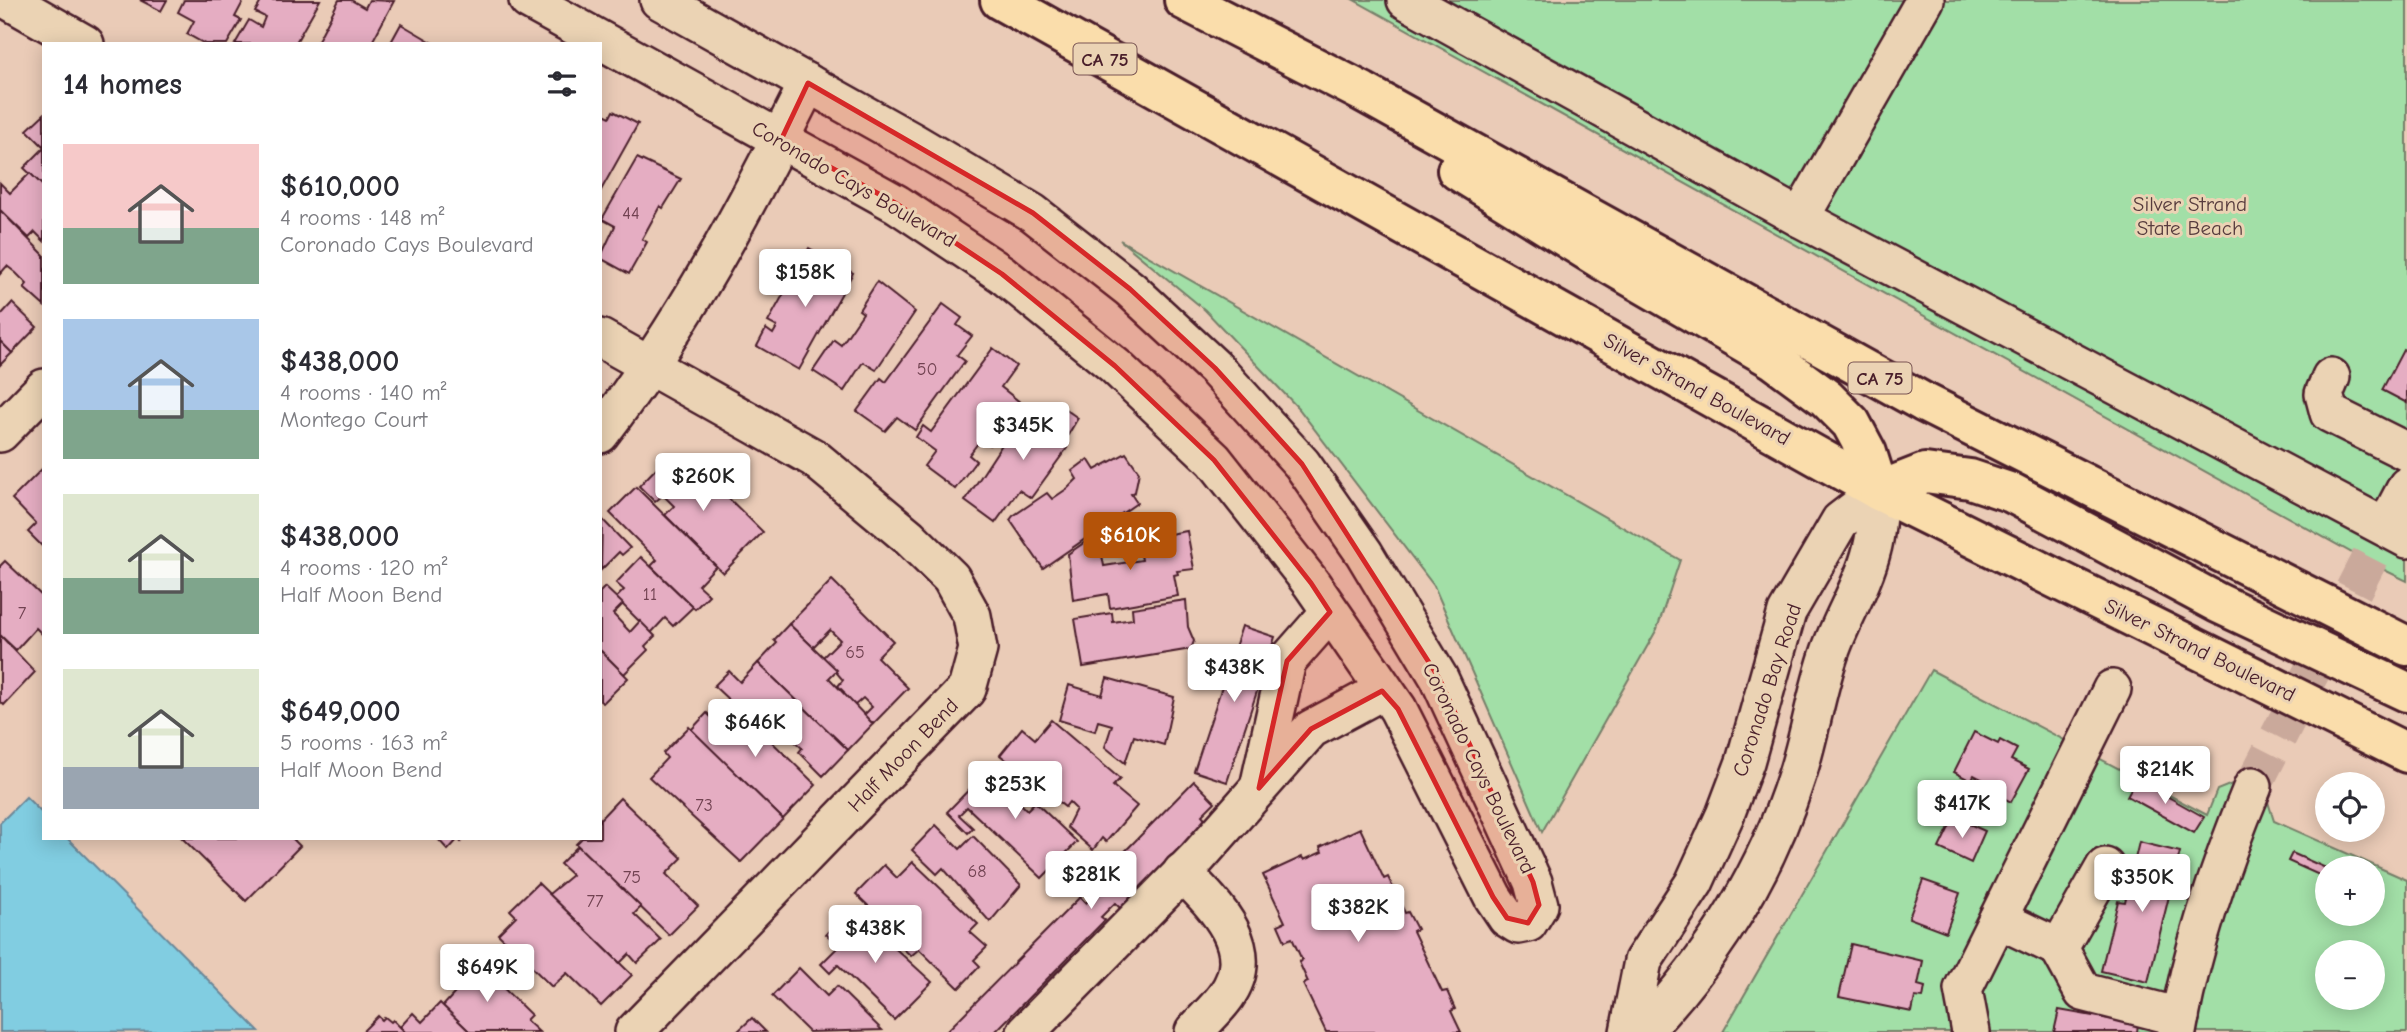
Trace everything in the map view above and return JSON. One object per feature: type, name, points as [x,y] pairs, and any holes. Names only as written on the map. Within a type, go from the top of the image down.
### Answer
[{"type":"highway","name":"Silver Strand Boulevard","points":[[1000,0],[1879,491],[2407,753]]},
{"type":"highway","name":"CA 75","points":[[1184,0],[1363,92],[1923,402],[2407,646]]},
{"type":"highway","points":[[1363,92],[1468,179],[1773,359],[1826,398],[1851,423],[1867,453],[1879,491],[1925,473],[1970,479],[2012,493],[2218,603],[2407,692]]},
{"type":"street","points":[[8,0],[82,42]]},
{"type":"street","name":"Coronado Cays Boulevard","points":[[528,0],[897,204],[1002,274],[1115,366],[1213,460],[1311,583],[1382,691],[1398,709],[1493,897],[1507,918],[1518,925],[1528,923],[1539,905],[1533,882],[1439,678],[1364,553],[1302,464],[1215,368],[1130,289],[1032,213],[659,0]]},
{"type":"street","points":[[1406,0],[1800,218],[2403,510]]},
{"type":"street","points":[[1800,218],[1925,0]]},
{"type":"street","points":[[602,431],[651,367],[692,302],[808,83]]},
{"type":"street","name":"Half Moon Bend","points":[[602,339],[814,458],[909,537],[951,578],[972,616],[978,649],[967,689],[634,1032]]},
{"type":"street","points":[[2331,377],[2324,394],[2329,414],[2407,452]]},
{"type":"street","points":[[0,433],[42,390]]},
{"type":"street","points":[[1643,1032],[1684,988],[1717,942],[1772,843],[1797,776],[1830,654],[1860,586],[1873,547],[1879,491]]},
{"type":"street","name":"Coronado Bay Road","points":[[1629,1032],[1643,961],[1694,883],[1733,794],[1787,612],[1840,521],[1879,491]]},
{"type":"street","points":[[1259,788],[1287,661],[1330,612]]},
{"type":"street","points":[[1971,1032],[1963,989],[2112,689]]},
{"type":"street","points":[[1026,1032],[1182,872],[1311,729],[1382,691]]},
{"type":"street","points":[[1998,919],[2059,948],[2083,992],[2178,1024],[2224,857],[2253,786]]},
{"type":"street","points":[[2059,948],[2105,867]]},
{"type":"street","points":[[1182,872],[1219,909],[1239,951],[1239,969],[1231,989],[1194,1032]]},
{"type":"highlighted area","points":[[808,83],[1033,213],[1130,289],[1215,368],[1302,464],[1439,678],[1533,882],[1539,905],[1528,923],[1507,918],[1493,897],[1398,709],[1382,691],[1311,729],[1259,788],[1287,661],[1330,612],[1311,583],[1214,460],[1115,366],[1002,274],[897,204],[781,140]]},
{"type":"green space","name":"Silver Strand State Beach","points":[[1354,0],[2407,0],[2407,581],[2372,564]]},
{"type":"green space","points":[[1120,240],[1680,560],[1657,629],[1542,832],[1434,586],[1299,409],[1205,310]]},
{"type":"green space","points":[[1931,670],[2207,815],[2217,790],[2244,779],[2264,789],[2274,821],[2315,839],[2315,842],[2321,842],[2353,856],[2315,856],[2315,926],[2385,926],[2385,870],[2407,880],[2407,1032],[1723,1032]]},
{"type":"water","points":[[26,797],[42,813],[42,840],[69,840],[259,1031],[0,1032],[0,823]]},
{"type":"building","points":[[140,0],[167,0],[161,11]]},
{"type":"building","points":[[184,0],[244,0],[235,17],[241,20],[228,42],[201,42],[187,34],[194,21],[178,12]]},
{"type":"building","points":[[262,0],[320,0],[296,42],[236,42],[249,20],[261,27],[265,17],[255,12]]},
{"type":"building","points":[[339,0],[351,0],[365,8],[369,0],[394,1],[372,42],[317,42]]},
{"type":"building","points":[[401,24],[432,42],[391,42]]},
{"type":"building","points":[[613,111],[638,124],[602,188],[602,113],[610,117]]},
{"type":"building","points":[[42,116],[42,145],[27,130]]},
{"type":"building","points":[[42,150],[42,185],[24,168]]},
{"type":"building","points":[[637,158],[681,179],[663,208],[660,206],[642,239],[647,242],[629,274],[602,259],[615,226],[602,219]]},
{"type":"building","points":[[30,173],[42,185],[42,239],[35,232],[29,238],[0,210],[0,183],[10,193]]},
{"type":"building","points":[[0,210],[42,253],[42,304],[24,288],[27,284],[7,266],[0,274]]},
{"type":"building","points":[[809,248],[853,273],[799,370],[757,346],[766,329],[773,334],[777,327],[768,322]]},
{"type":"building","points":[[877,282],[915,312],[876,370],[863,362],[844,391],[813,371],[834,340],[841,345],[863,313],[859,310]]},
{"type":"building","points":[[12,303],[37,327],[12,353],[0,341],[0,316]]},
{"type":"building","points":[[943,304],[962,318],[957,325],[972,336],[957,355],[965,361],[915,430],[897,417],[885,431],[857,411],[881,378],[886,382]]},
{"type":"building","points":[[0,341],[12,353],[0,365]]},
{"type":"building","points":[[993,348],[1016,366],[1001,387],[1021,403],[990,445],[981,439],[969,455],[976,461],[955,489],[924,466],[935,451],[916,437],[923,426],[931,432]]},
{"type":"building","points":[[2403,350],[2407,352],[2407,403],[2382,390]]},
{"type":"building","points":[[1058,404],[1078,418],[1062,445],[1067,448],[1031,498],[1019,490],[995,523],[965,501],[1005,440],[1014,440],[1036,408],[1045,414],[1052,413]]},
{"type":"building","points":[[1126,453],[1139,472],[1135,492],[1131,494],[1137,503],[1043,568],[1010,520],[1047,493],[1052,499],[1068,488],[1077,479],[1072,471],[1088,459],[1095,470]]},
{"type":"building","points":[[670,454],[698,481],[704,474],[763,532],[723,573],[665,515],[674,506],[663,495],[655,502],[639,486]]},
{"type":"building","points":[[42,469],[42,546],[28,532],[36,524],[12,499]]},
{"type":"building","points":[[636,487],[716,566],[698,585],[709,595],[695,609],[651,566],[657,560],[610,513]]},
{"type":"building","points":[[602,519],[630,548],[622,555],[619,552],[602,569]]},
{"type":"building","points":[[1187,531],[1194,569],[1177,571],[1178,574],[1174,575],[1178,596],[1110,608],[1108,594],[1073,600],[1068,554],[1098,533],[1104,566],[1142,560],[1141,555],[1155,552],[1152,537]]},
{"type":"building","points":[[641,557],[693,607],[673,626],[665,618],[651,633],[616,598],[624,590],[616,583]]},
{"type":"building","points":[[5,561],[42,596],[42,634],[36,628],[16,650],[0,635],[0,566]]},
{"type":"building","points":[[832,580],[893,641],[877,657],[908,688],[873,724],[864,715],[872,707],[863,698],[854,706],[842,694],[844,692],[838,686],[843,680],[823,657],[840,640],[830,630],[813,647],[789,624]]},
{"type":"building","points":[[605,587],[623,604],[613,614],[630,632],[640,621],[655,636],[645,646],[648,650],[624,674],[602,652],[602,590]]},
{"type":"building","points":[[1186,600],[1188,627],[1194,641],[1191,649],[1083,667],[1075,619],[1112,613],[1113,622],[1133,619],[1132,608]]},
{"type":"building","points":[[789,624],[837,670],[829,678],[873,724],[848,750],[758,663],[777,643],[774,640]]},
{"type":"building","points":[[1242,626],[1275,637],[1227,782],[1194,771]]},
{"type":"building","points":[[0,635],[35,672],[4,705],[0,701]]},
{"type":"building","points":[[602,652],[628,678],[602,702]]},
{"type":"building","points":[[758,663],[848,750],[823,776],[799,752],[802,748],[790,737],[787,739],[779,732],[771,740],[714,686],[729,671],[740,682]]},
{"type":"building","points":[[1107,678],[1174,697],[1164,745],[1134,736],[1125,763],[1105,747],[1112,725],[1098,721],[1095,731],[1059,720],[1069,685],[1102,695]]},
{"type":"building","points":[[731,702],[816,785],[783,819],[691,730],[707,713],[714,720]]},
{"type":"building","points":[[1051,720],[1120,779],[1113,786],[1137,806],[1106,842],[1102,838],[1093,850],[1067,827],[1076,809],[1069,802],[1065,807],[1000,755],[1022,728],[1035,739]]},
{"type":"building","points":[[689,727],[783,819],[741,862],[649,777],[667,758],[663,753]]},
{"type":"building","points":[[1974,732],[1998,744],[2000,740],[2017,749],[2011,760],[2029,769],[2011,802],[1994,793],[1991,784],[1974,775],[1971,781],[1954,772]]},
{"type":"building","points":[[995,763],[1027,794],[1019,802],[1027,810],[1035,802],[1077,842],[1042,878],[967,807],[959,815],[973,828],[968,833],[947,812]]},
{"type":"building","points":[[2136,779],[2204,817],[2194,833],[2127,796]]},
{"type":"building","points":[[1194,781],[1215,802],[1202,815],[1209,823],[1123,911],[1115,903],[1101,917],[1105,920],[995,1032],[946,1032],[1080,897],[1086,903],[1099,889],[1093,884]]},
{"type":"building","points":[[620,798],[682,858],[666,874],[698,906],[669,935],[576,844],[580,840],[602,840],[602,817]]},
{"type":"building","points":[[1954,817],[1985,831],[1971,863],[1939,848]]},
{"type":"building","points":[[936,825],[960,849],[973,836],[1021,885],[990,922],[943,868],[937,874],[912,850]]},
{"type":"building","points":[[1360,828],[1384,879],[1388,877],[1405,913],[1408,912],[1417,929],[1413,931],[1442,992],[1447,991],[1455,1009],[1451,1011],[1461,1032],[1326,1032],[1303,984],[1308,982],[1299,962],[1302,960],[1292,938],[1285,941],[1278,925],[1285,922],[1263,875],[1302,857],[1304,860],[1322,852],[1320,847]]},
{"type":"building","points":[[184,840],[294,840],[300,846],[246,901]]},
{"type":"building","points":[[439,840],[457,840],[448,850]]},
{"type":"building","points":[[2139,842],[2180,852],[2173,879],[2178,880],[2174,893],[2170,892],[2148,982],[2101,971],[2118,901],[2125,902]]},
{"type":"building","points":[[578,846],[641,907],[634,914],[661,940],[637,963],[629,954],[620,963],[549,894],[572,875],[560,864]]},
{"type":"building","points":[[2292,853],[2315,863],[2315,873],[2288,861]]},
{"type":"building","points":[[913,862],[978,924],[970,932],[987,947],[974,960],[980,966],[959,988],[919,949],[911,956],[882,929],[887,924],[856,894],[884,865],[897,878]]},
{"type":"building","points":[[1923,880],[1960,893],[1946,932],[1909,918]]},
{"type":"building","points":[[538,883],[632,975],[601,1006],[567,973],[552,987],[498,934],[516,916],[510,910]]},
{"type":"building","points":[[851,908],[932,982],[894,1020],[838,965],[830,973],[821,964],[839,946],[826,934]]},
{"type":"building","points":[[1851,944],[1923,961],[1918,985],[1925,987],[1923,998],[1915,997],[1912,1012],[1839,997]]},
{"type":"building","points":[[474,959],[531,1015],[526,1020],[539,1032],[470,1032],[443,1006],[464,983],[457,976]]},
{"type":"building","points":[[799,968],[827,996],[837,986],[882,1030],[809,1032],[772,996]]},
{"type":"building","points":[[440,1003],[470,1032],[405,1032],[400,1027],[413,1013],[422,1022]]},
{"type":"building","points":[[2059,1010],[2138,1024],[2137,1032],[2054,1032]]},
{"type":"building","points":[[378,1016],[382,1020],[385,1017],[391,1022],[393,1020],[405,1032],[362,1032]]},
{"type":"building","points":[[752,1018],[766,1032],[737,1032]]},
{"type":"tunnel","points":[[2253,786],[2396,507]]}]
